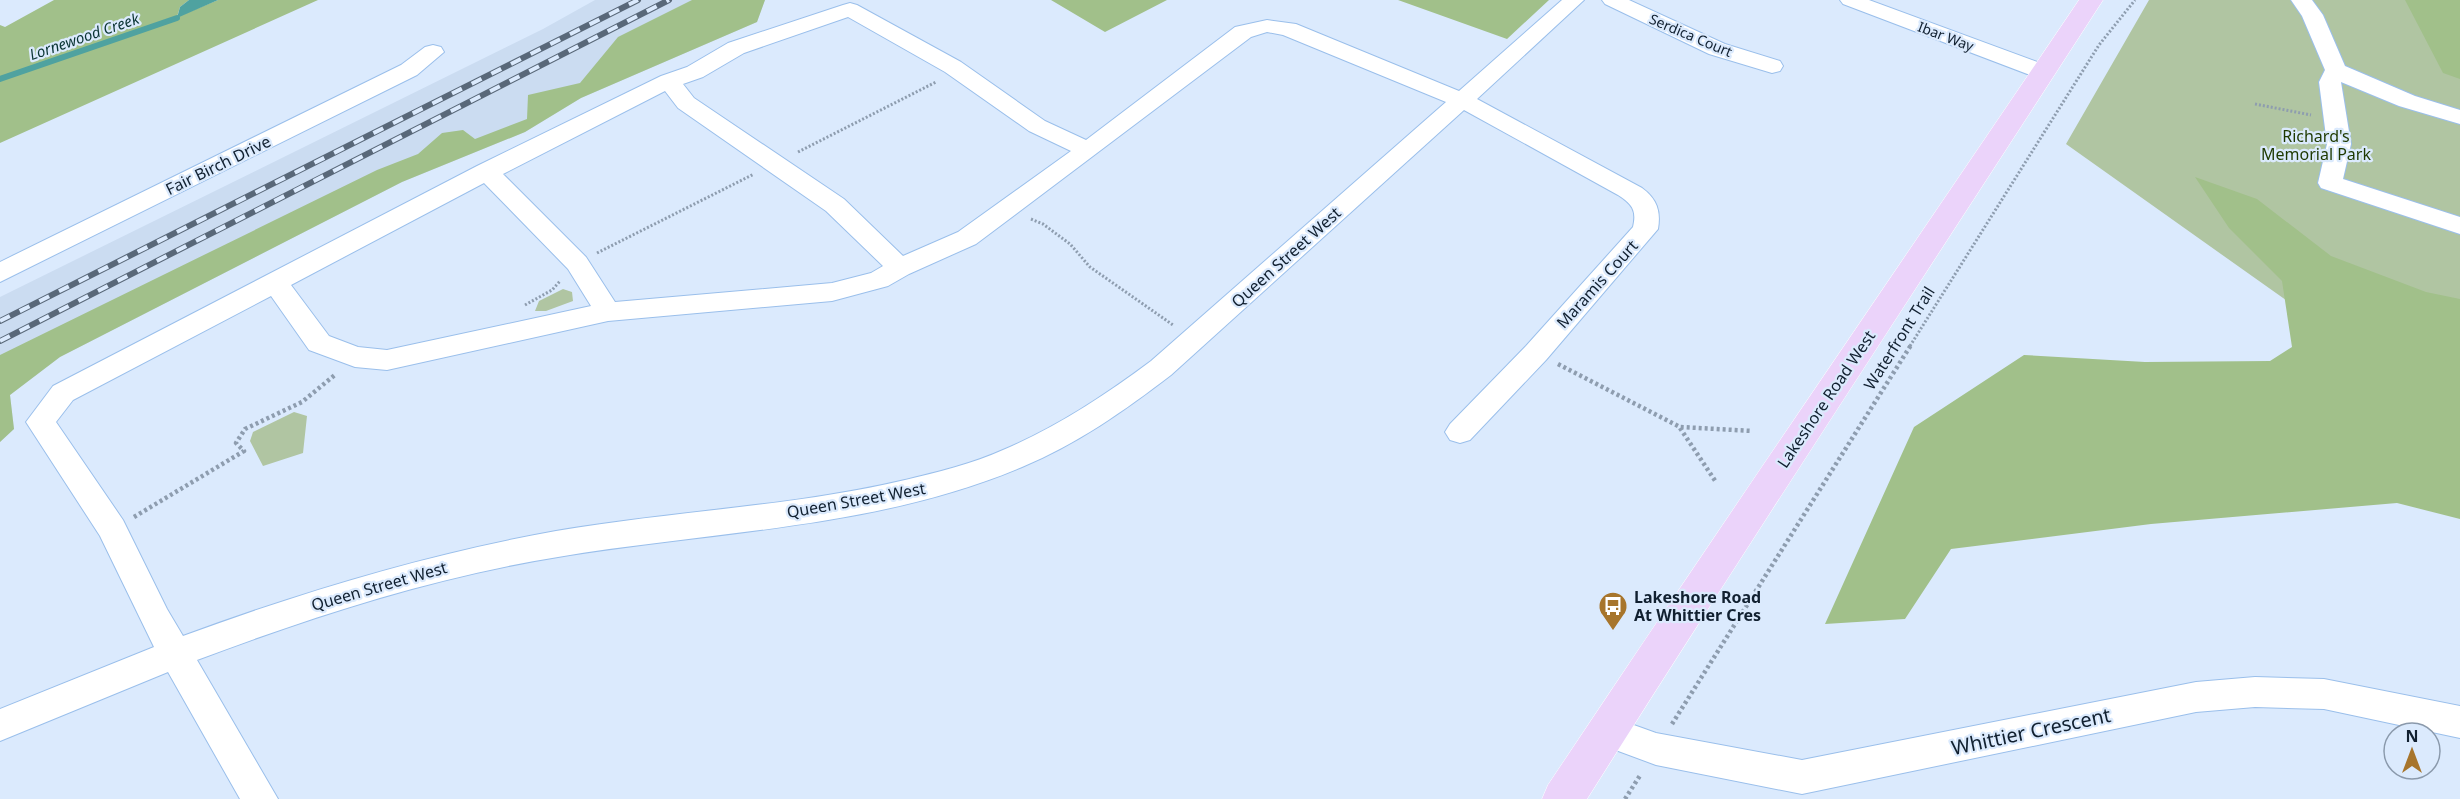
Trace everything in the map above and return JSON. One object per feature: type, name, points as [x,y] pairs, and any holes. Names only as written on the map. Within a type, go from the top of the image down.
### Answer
[{"type":"main road","name":"Lakeshore Road West","points":[[1563,799],[2091,0]]},
{"type":"street","name":"Queen Street West","points":[[0,725],[176,653],[330,598],[418,573],[509,553],[604,537],[850,505],[946,482],[1012,459],[1080,425],[1138,386],[1194,339],[1574,0]]},
{"type":"street","name":"Serdica Court","points":[[1612,0],[1717,49],[1772,66]]},
{"type":"street","name":"Ibar Way","points":[[1850,0],[1876,4],[2043,72]]},
{"type":"street","points":[[2301,0],[2312,15],[2336,70],[2407,101],[2460,117]]},
{"type":"street","points":[[260,799],[155,619],[112,529],[40,423],[63,393],[276,284],[486,171],[669,81],[695,72],[736,48],[850,9],[958,71],[1037,126],[1088,150]]},
{"type":"street","points":[[276,284],[319,343],[355,357],[387,360],[608,312],[832,292],[879,280],[967,238],[1244,32],[1267,26],[1288,29],[1462,100]]},
{"type":"street","name":"Fair Birch Drive","points":[[0,273],[409,70],[433,52]]},
{"type":"street","points":[[2336,70],[2330,82],[2339,144],[2330,183],[2460,226]]},
{"type":"street","points":[[669,81],[686,103],[835,204],[900,268]]},
{"type":"street","name":"Maramis Court","points":[[1460,432],[1536,353],[1645,229],[1648,216],[1645,202],[1627,189],[1462,100]]},
{"type":"street","points":[[486,171],[577,263],[608,312]]},
{"type":"street","name":"Whittier Crescent","points":[[1606,731],[1656,749],[1802,777],[2196,697],[2255,692],[2324,694],[2460,722]]},
{"type":"path","name":"Waterfront Trail","points":[[1691,694],[2099,45],[2135,0]]},
{"type":"path","points":[[516,308],[552,290],[577,263],[958,71]]},
{"type":"path","points":[[2255,104],[2336,120]]},
{"type":"path","points":[[1005,210],[1043,224],[1070,244],[1090,267],[1194,339]]},
{"type":"path","points":[[1536,353],[1680,428],[1752,431]]},
{"type":"path","points":[[112,529],[244,451],[236,443],[245,429],[302,402],[355,357]]},
{"type":"path","points":[[1680,428],[1716,482]]},
{"type":"shaded area","points":[[54,0],[189,0],[180,7],[177,17],[218,0],[318,0],[0,143],[0,25],[5,27]]},
{"type":"shaded area","points":[[189,0],[218,0],[177,18],[180,7]]},
{"type":"shaded area","points":[[595,0],[765,0],[757,22],[581,98],[525,132],[402,182],[60,357],[10,395],[14,429],[0,442],[0,297],[543,29]]},
{"type":"shaded area","points":[[692,0],[765,0],[757,22],[581,98],[525,132],[402,182],[60,357],[10,395],[14,429],[0,442],[0,355],[377,170],[418,154],[442,133],[463,130],[475,139],[527,119],[528,95],[580,83],[618,37]]},
{"type":"shaded area","points":[[1051,0],[1167,0],[1105,32]]},
{"type":"shaded area","points":[[1398,0],[1549,0],[1507,39]]},
{"type":"shaded area","points":[[2405,0],[2460,0],[2460,79],[2443,73]]},
{"type":"shaded area","points":[[2195,177],[2257,199],[2331,256],[2426,292],[2460,299],[2460,519],[2397,503],[2151,524],[1951,549],[1905,619],[1825,624],[1914,427],[2024,355],[2145,362],[2270,361],[2292,347],[2282,281],[2229,228]]},
{"type":"green space","name":"Richard's Memorial Park","points":[[2149,0],[2460,0],[2460,359],[2328,330],[2066,144]]},
{"type":"green space","points":[[563,289],[572,292],[573,301],[546,311],[535,311],[539,301]]},
{"type":"green space","points":[[294,412],[307,416],[303,453],[263,466],[250,441],[253,432]]},
{"type":"waterway","name":"Lornewood Creek","points":[[0,79],[177,18]]},
{"type":"railway","points":[[0,321],[638,0]]},
{"type":"railway","points":[[0,341],[669,0]]},
{"type":"place","name":"Lakeshore Road At Whittier Cres","points":[[1613,632]]}]
